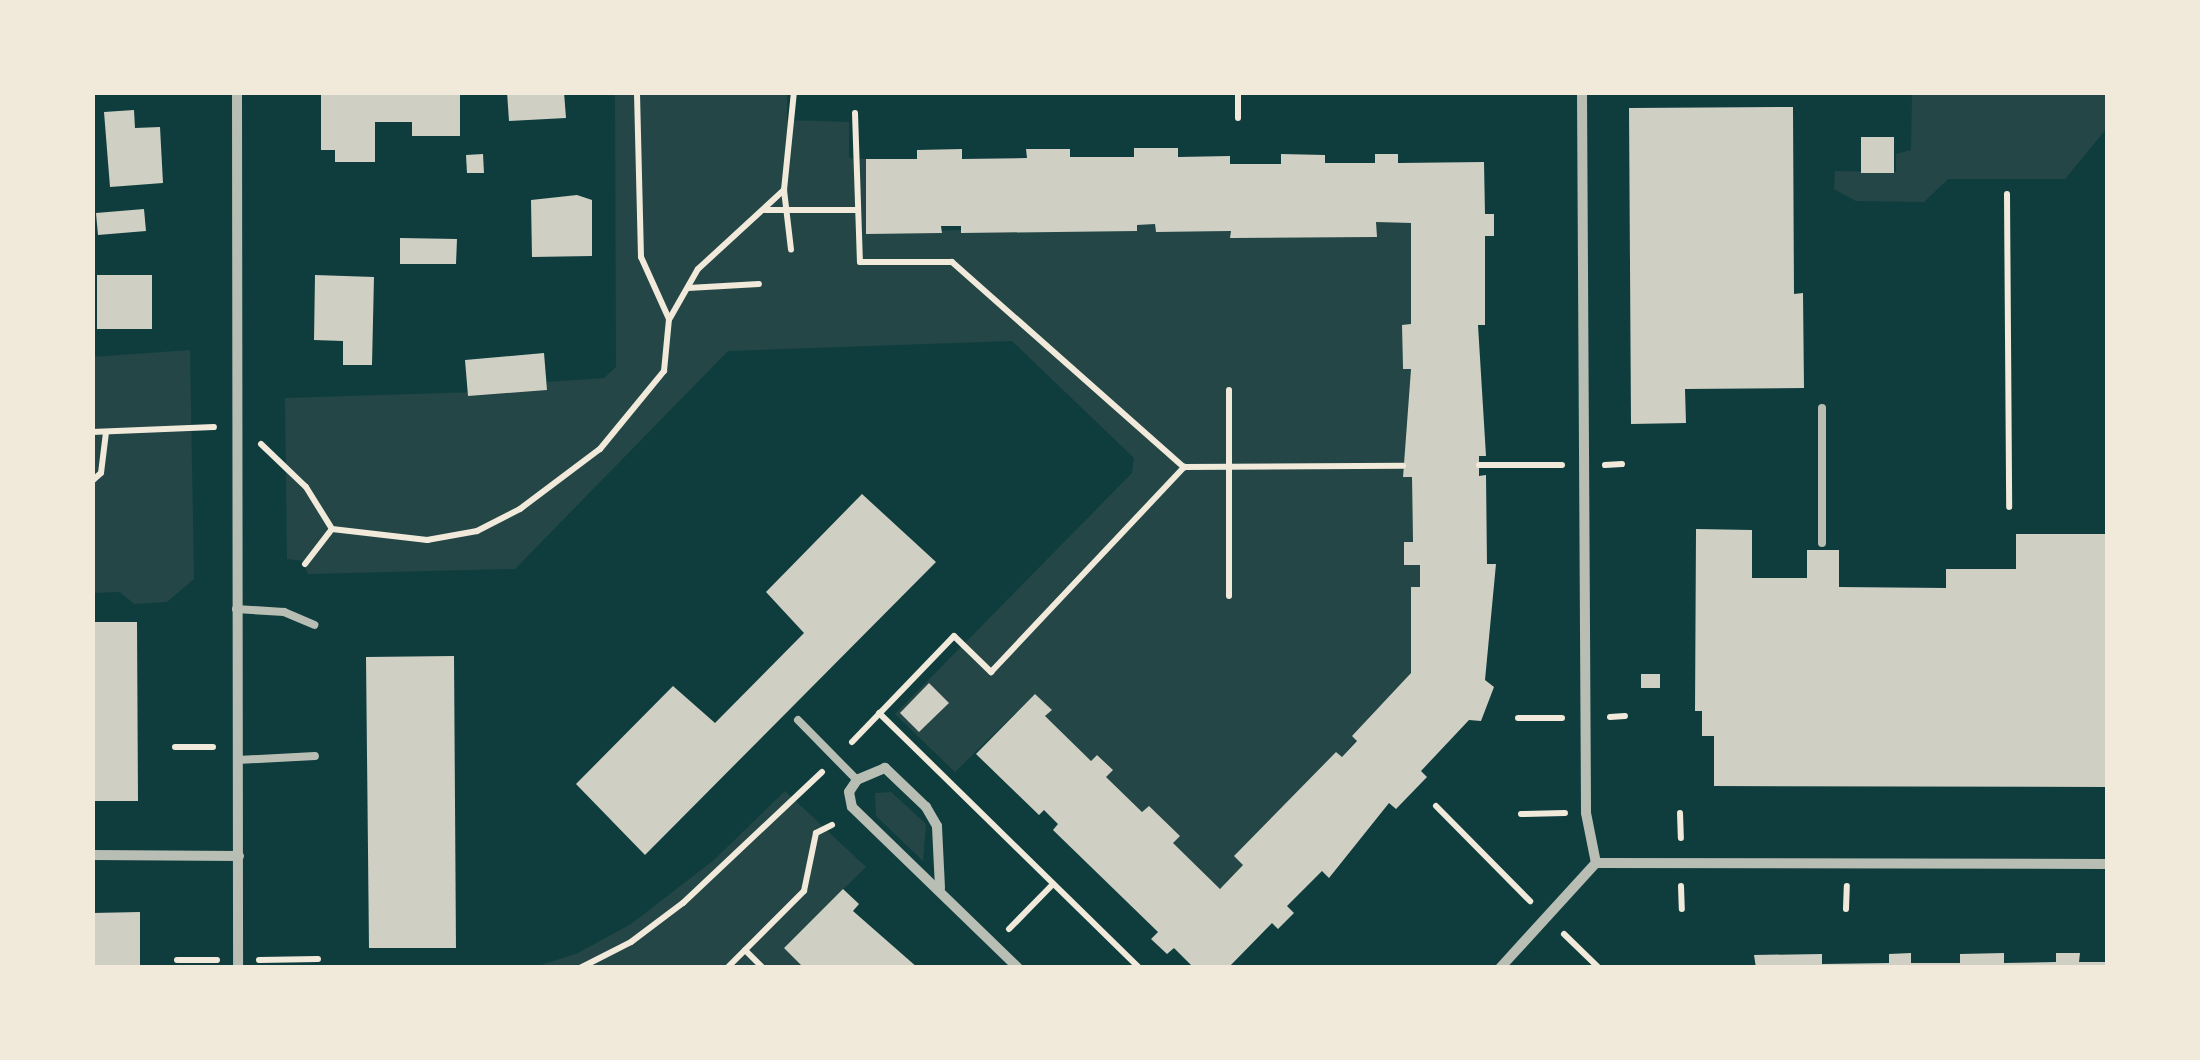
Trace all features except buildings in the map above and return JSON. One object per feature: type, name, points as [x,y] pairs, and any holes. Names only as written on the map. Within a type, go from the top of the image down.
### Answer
[{"type":"street","points":[[236,92],[238,968]]},
{"type":"street","points":[[1582,92],[1586,813],[1596,863]]},
{"type":"street","points":[[940,888],[937,826],[926,806],[885,768],[857,780],[850,792],[852,807],[940,888],[1018,968]]},
{"type":"street","points":[[92,855],[239,856]]},
{"type":"street","points":[[1500,968],[1596,863],[2108,864]]},
{"type":"lane","points":[[1822,408],[1822,543]]},
{"type":"lane","points":[[236,609],[284,612],[314,625]]},
{"type":"lane","points":[[798,720],[857,780]]},
{"type":"lane","points":[[238,760],[315,756]]},
{"type":"path","points":[[637,92],[641,257],[669,319]]},
{"type":"path","points":[[791,250],[790,210],[784,190],[794,92]]},
{"type":"path","points":[[1238,92],[1238,118]]},
{"type":"path","points":[[856,114],[860,262],[952,262],[1184,467],[1404,466]]},
{"type":"path","points":[[92,432],[235,426],[285,464],[332,528],[427,540],[477,531],[520,509],[600,449],[664,371],[669,319],[698,269],[784,190]]},
{"type":"path","points":[[2007,194],[2008,507]]},
{"type":"path","points":[[764,210],[857,210]]},
{"type":"path","points":[[686,288],[759,284]]},
{"type":"path","points":[[1229,390],[1229,596]]},
{"type":"path","points":[[92,482],[100,473],[106,432]]},
{"type":"path","points":[[1478,466],[1582,465]]},
{"type":"path","points":[[580,968],[632,942],[746,850],[954,636],[991,672],[1184,467]]},
{"type":"path","points":[[305,564],[332,528]]},
{"type":"path","points":[[880,713],[1138,968]]},
{"type":"path","points":[[175,747],[237,746]]},
{"type":"path","points":[[1436,806],[1599,968]]},
{"type":"path","points":[[1521,814],[1586,813]]},
{"type":"path","points":[[727,968],[804,892],[816,833],[832,825]]},
{"type":"path","points":[[994,944],[1053,884]]},
{"type":"path","points":[[745,950],[762,968]]},
{"type":"shaded area","points":[[615,93],[787,93],[787,120],[849,122],[849,158],[866,159],[866,233],[1155,224],[1156,232],[1231,231],[1231,238],[1376,237],[1376,222],[1411,223],[1411,324],[1402,326],[1403,369],[1411,369],[1403,477],[1412,477],[1413,542],[1404,542],[1404,564],[1420,565],[1420,587],[1412,587],[1411,673],[1342,757],[1336,752],[1235,855],[1243,865],[1220,889],[1173,843],[1149,806],[1142,812],[1106,777],[1112,769],[1097,755],[1091,761],[1045,716],[1051,710],[1035,694],[955,772],[895,714],[1132,473],[1134,458],[1012,341],[728,351],[515,569],[308,574],[303,561],[287,559],[285,398],[546,390],[547,382],[604,378],[616,367]]},
{"type":"shaded area","points":[[1912,93],[2107,93],[2107,128],[2065,179],[1948,179],[1924,202],[1856,201],[1834,189],[1835,171],[1896,172],[1896,154],[1911,150]]},
{"type":"shaded area","points":[[190,350],[194,579],[167,602],[134,604],[120,592],[93,593],[92,357]]},
{"type":"shaded area","points":[[785,791],[866,867],[784,947],[804,967],[532,968],[578,953],[631,924],[714,860]]},
{"type":"shaded area","points":[[891,792],[926,824],[923,861],[876,816],[875,793]]}]
